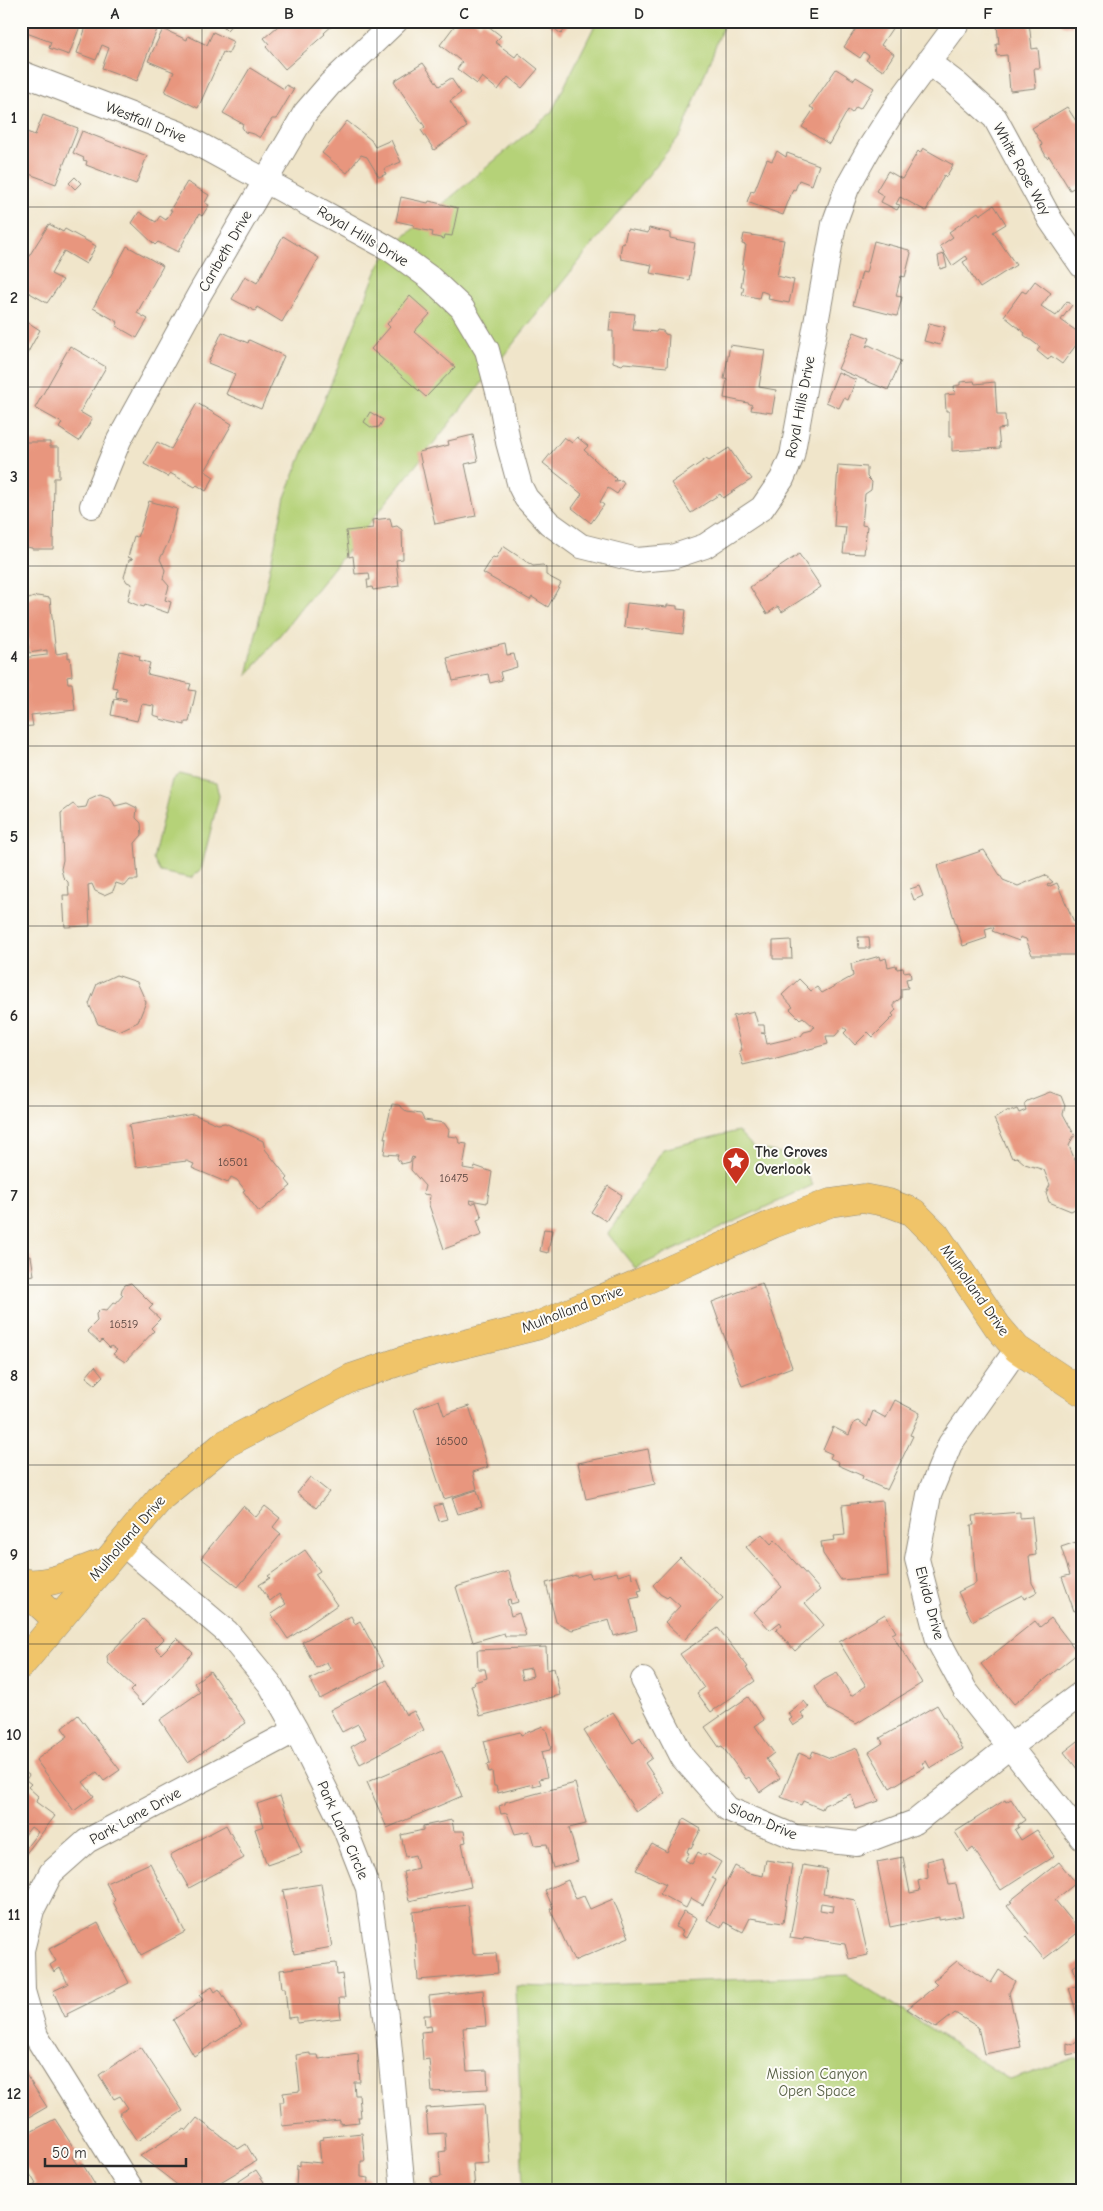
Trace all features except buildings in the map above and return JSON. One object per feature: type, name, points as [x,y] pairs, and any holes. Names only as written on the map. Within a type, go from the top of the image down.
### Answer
[{"type":"main road","name":"Mulholland Drive","points":[[21,1665],[160,1497],[225,1444],[351,1378],[416,1356],[537,1326],[666,1272],[773,1224],[830,1202],[863,1198],[889,1203],[913,1212],[936,1235],[998,1328],[1017,1348],[1082,1392]]},
{"type":"main road","points":[[21,1582],[42,1582],[114,1553]]},
{"type":"main road","points":[[21,1587],[58,1620]]},
{"type":"street","name":"Caribeth Drive","points":[[92,506],[120,440],[200,293],[305,113],[330,84],[396,21]]},
{"type":"street","name":"Royal Hills Drive","points":[[266,180],[390,249],[430,278],[462,308],[486,350],[495,376],[508,442],[520,486],[526,498],[549,523],[581,546],[637,560],[672,557],[705,546],[762,508],[782,479],[792,456],[834,224],[847,188],[897,105],[959,21]]},
{"type":"street","name":"White Rose Way","points":[[928,62],[957,84],[995,118],[1052,222],[1082,266]]},
{"type":"street","name":"Westfall Drive","points":[[21,73],[178,133],[266,180]]},
{"type":"street","name":"Elvido Drive","points":[[1017,1348],[950,1444],[929,1495],[917,1559],[938,1640],[965,1690],[1082,1838]]},
{"type":"street","name":"Park Lane Circle","points":[[114,1553],[227,1632],[270,1684],[296,1730],[345,1829],[368,1888],[388,2031],[403,2190]]},
{"type":"street","name":"Sloan Drive","points":[[643,1680],[683,1758],[728,1809],[795,1837],[857,1844],[915,1822],[1009,1747],[1082,1693]]},
{"type":"street","name":"Park Lane Drive","points":[[132,2190],[36,2036],[23,1991],[22,1950],[32,1910],[51,1873],[87,1841],[296,1730]]},
{"type":"green space","points":[[597,21],[725,21],[682,133],[247,676],[285,497],[379,265],[390,249],[400,240],[551,113]]},
{"type":"green space","points":[[180,774],[216,783],[219,796],[201,870],[191,878],[160,872],[153,859],[172,780]]},
{"type":"green space","points":[[738,1131],[754,1148],[796,1156],[813,1185],[635,1268],[608,1234],[663,1149]]},
{"type":"green space","name":"Mission Canyon Open Space","points":[[847,1975],[1010,2080],[1078,2057],[1082,2063],[1082,2190],[523,2190],[516,1986],[554,1987]]},
{"type":"place","name":"The Groves Overlook","points":[[736,1185]]}]
